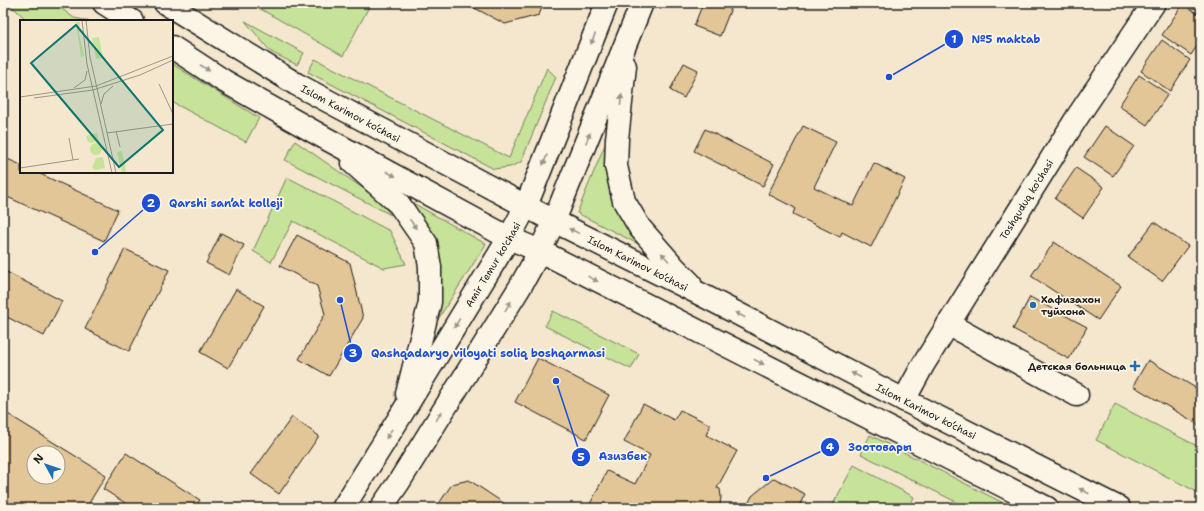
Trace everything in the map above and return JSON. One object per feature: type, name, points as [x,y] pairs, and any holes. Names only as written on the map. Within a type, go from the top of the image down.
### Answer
[{"type":"main road","points":[[104,3],[130,20]]},
{"type":"main road","name":"Islom Karimov ko‘chasi","points":[[165,3],[296,84],[554,221],[1119,508]]},
{"type":"main road","name":"Amir Temur ko'chasi","points":[[343,508],[509,238],[526,206],[607,3]]},
{"type":"main road","points":[[381,508],[399,482],[520,287],[540,252],[554,221],[642,3]]},
{"type":"main road","name":"Toshquduq ko'chasi","points":[[904,400],[923,364],[1076,119],[1154,3]]},
{"type":"main road","points":[[628,40],[617,139],[616,166],[624,200],[640,228],[675,268],[702,295]]},
{"type":"main road","points":[[173,48],[224,81],[509,238],[540,252],[1046,508]]},
{"type":"main road","points":[[325,138],[399,204],[426,243],[430,267],[430,302],[401,415]]},
{"type":"main road","points":[[948,324],[1077,395]]},
{"type":"green space","points":[[8,3],[54,3],[74,18],[84,20],[27,20]]},
{"type":"green space","points":[[250,3],[371,3],[343,56]]},
{"type":"green space","points":[[245,21],[304,53],[297,65],[271,52]]},
{"type":"green space","points":[[315,59],[509,158],[547,68],[556,77],[521,162],[510,167],[494,169],[308,72]]},
{"type":"green space","points":[[173,65],[259,118],[246,142],[173,103]]},
{"type":"green space","points":[[295,141],[377,198],[391,215],[285,160]]},
{"type":"green space","points":[[606,142],[608,182],[613,204],[623,221],[644,247],[577,213]]},
{"type":"green space","points":[[287,177],[390,231],[406,264],[384,268],[293,221],[271,262],[253,251]]},
{"type":"green space","points":[[404,198],[486,244],[433,327],[441,295],[438,256]]},
{"type":"green space","points":[[553,311],[639,354],[631,369],[545,326]]},
{"type":"green space","points":[[1115,404],[1201,448],[1201,494],[1096,440]]},
{"type":"green space","points":[[870,435],[1013,508],[968,508],[861,454]]},
{"type":"green space","points":[[854,465],[914,497],[909,508],[831,508]]},
{"type":"building","points":[[465,3],[544,3],[539,15],[505,24]]},
{"type":"building","points":[[703,3],[733,3],[720,36],[694,26]]},
{"type":"building","points":[[1183,4],[1201,16],[1201,40],[1191,55],[1162,35]]},
{"type":"building","points":[[1162,40],[1190,60],[1170,91],[1141,71]]},
{"type":"building","points":[[684,63],[698,70],[684,98],[670,90]]},
{"type":"building","points":[[1139,75],[1168,94],[1147,125],[1119,106]]},
{"type":"building","points":[[803,126],[836,142],[814,187],[853,206],[874,163],[905,179],[871,247],[842,232],[840,237],[793,214],[795,208],[768,194]]},
{"type":"building","points":[[1105,126],[1134,146],[1113,176],[1084,157]]},
{"type":"building","points":[[705,129],[774,164],[763,186],[694,151]]},
{"type":"building","points":[[3,157],[20,165],[20,173],[38,173],[118,210],[104,241],[3,195]]},
{"type":"building","points":[[1076,168],[1104,187],[1083,218],[1055,199]]},
{"type":"building","points":[[1154,222],[1188,246],[1162,281],[1128,257]]},
{"type":"building","points":[[221,233],[244,245],[229,275],[206,263]]},
{"type":"building","points":[[297,235],[350,263],[363,318],[329,376],[299,359],[325,314],[317,286],[280,266]]},
{"type":"building","points":[[1054,242],[1121,286],[1098,320],[1031,276]]},
{"type":"building","points":[[125,249],[169,270],[129,351],[85,329]]},
{"type":"building","points":[[3,270],[62,301],[44,336],[3,315]]},
{"type":"building","points":[[236,289],[264,306],[228,368],[200,352]]},
{"type":"building","points":[[1030,297],[1087,327],[1069,359],[1013,329]]},
{"type":"building","points":[[538,358],[609,395],[586,439],[515,402]]},
{"type":"building","points":[[1148,360],[1201,391],[1201,426],[1133,386]]},
{"type":"building","points":[[643,404],[674,420],[680,410],[711,425],[706,435],[737,451],[717,488],[720,489],[721,497],[719,508],[588,508],[607,471],[635,484],[650,455],[624,442]]},
{"type":"building","points":[[3,411],[58,445],[26,445],[26,485],[66,485],[66,450],[106,475],[86,508],[3,508]]},
{"type":"building","points":[[292,417],[319,436],[279,494],[251,474]]},
{"type":"building","points":[[126,453],[200,500],[195,508],[133,508],[103,489]]},
{"type":"building","points":[[774,478],[805,494],[798,508],[746,508],[752,496]]},
{"type":"building","points":[[469,480],[511,508],[436,508],[452,484]]},
{"type":"place","name":"№5 maktab","points":[[889,77]]},
{"type":"place","name":"Qarshi san’at kolleji","points":[[95,252]]},
{"type":"place","name":"Qashqadaryo viloyati soliq boshqarmasi","points":[[340,300]]},
{"type":"place","name":"Хафизахон туйхона","points":[[1033,305]]},
{"type":"place","name":"Детская больница","points":[[1135,366]]},
{"type":"place","name":"Азизбек","points":[[556,381]]},
{"type":"place","name":"Зоотовары","points":[[766,478]]}]
